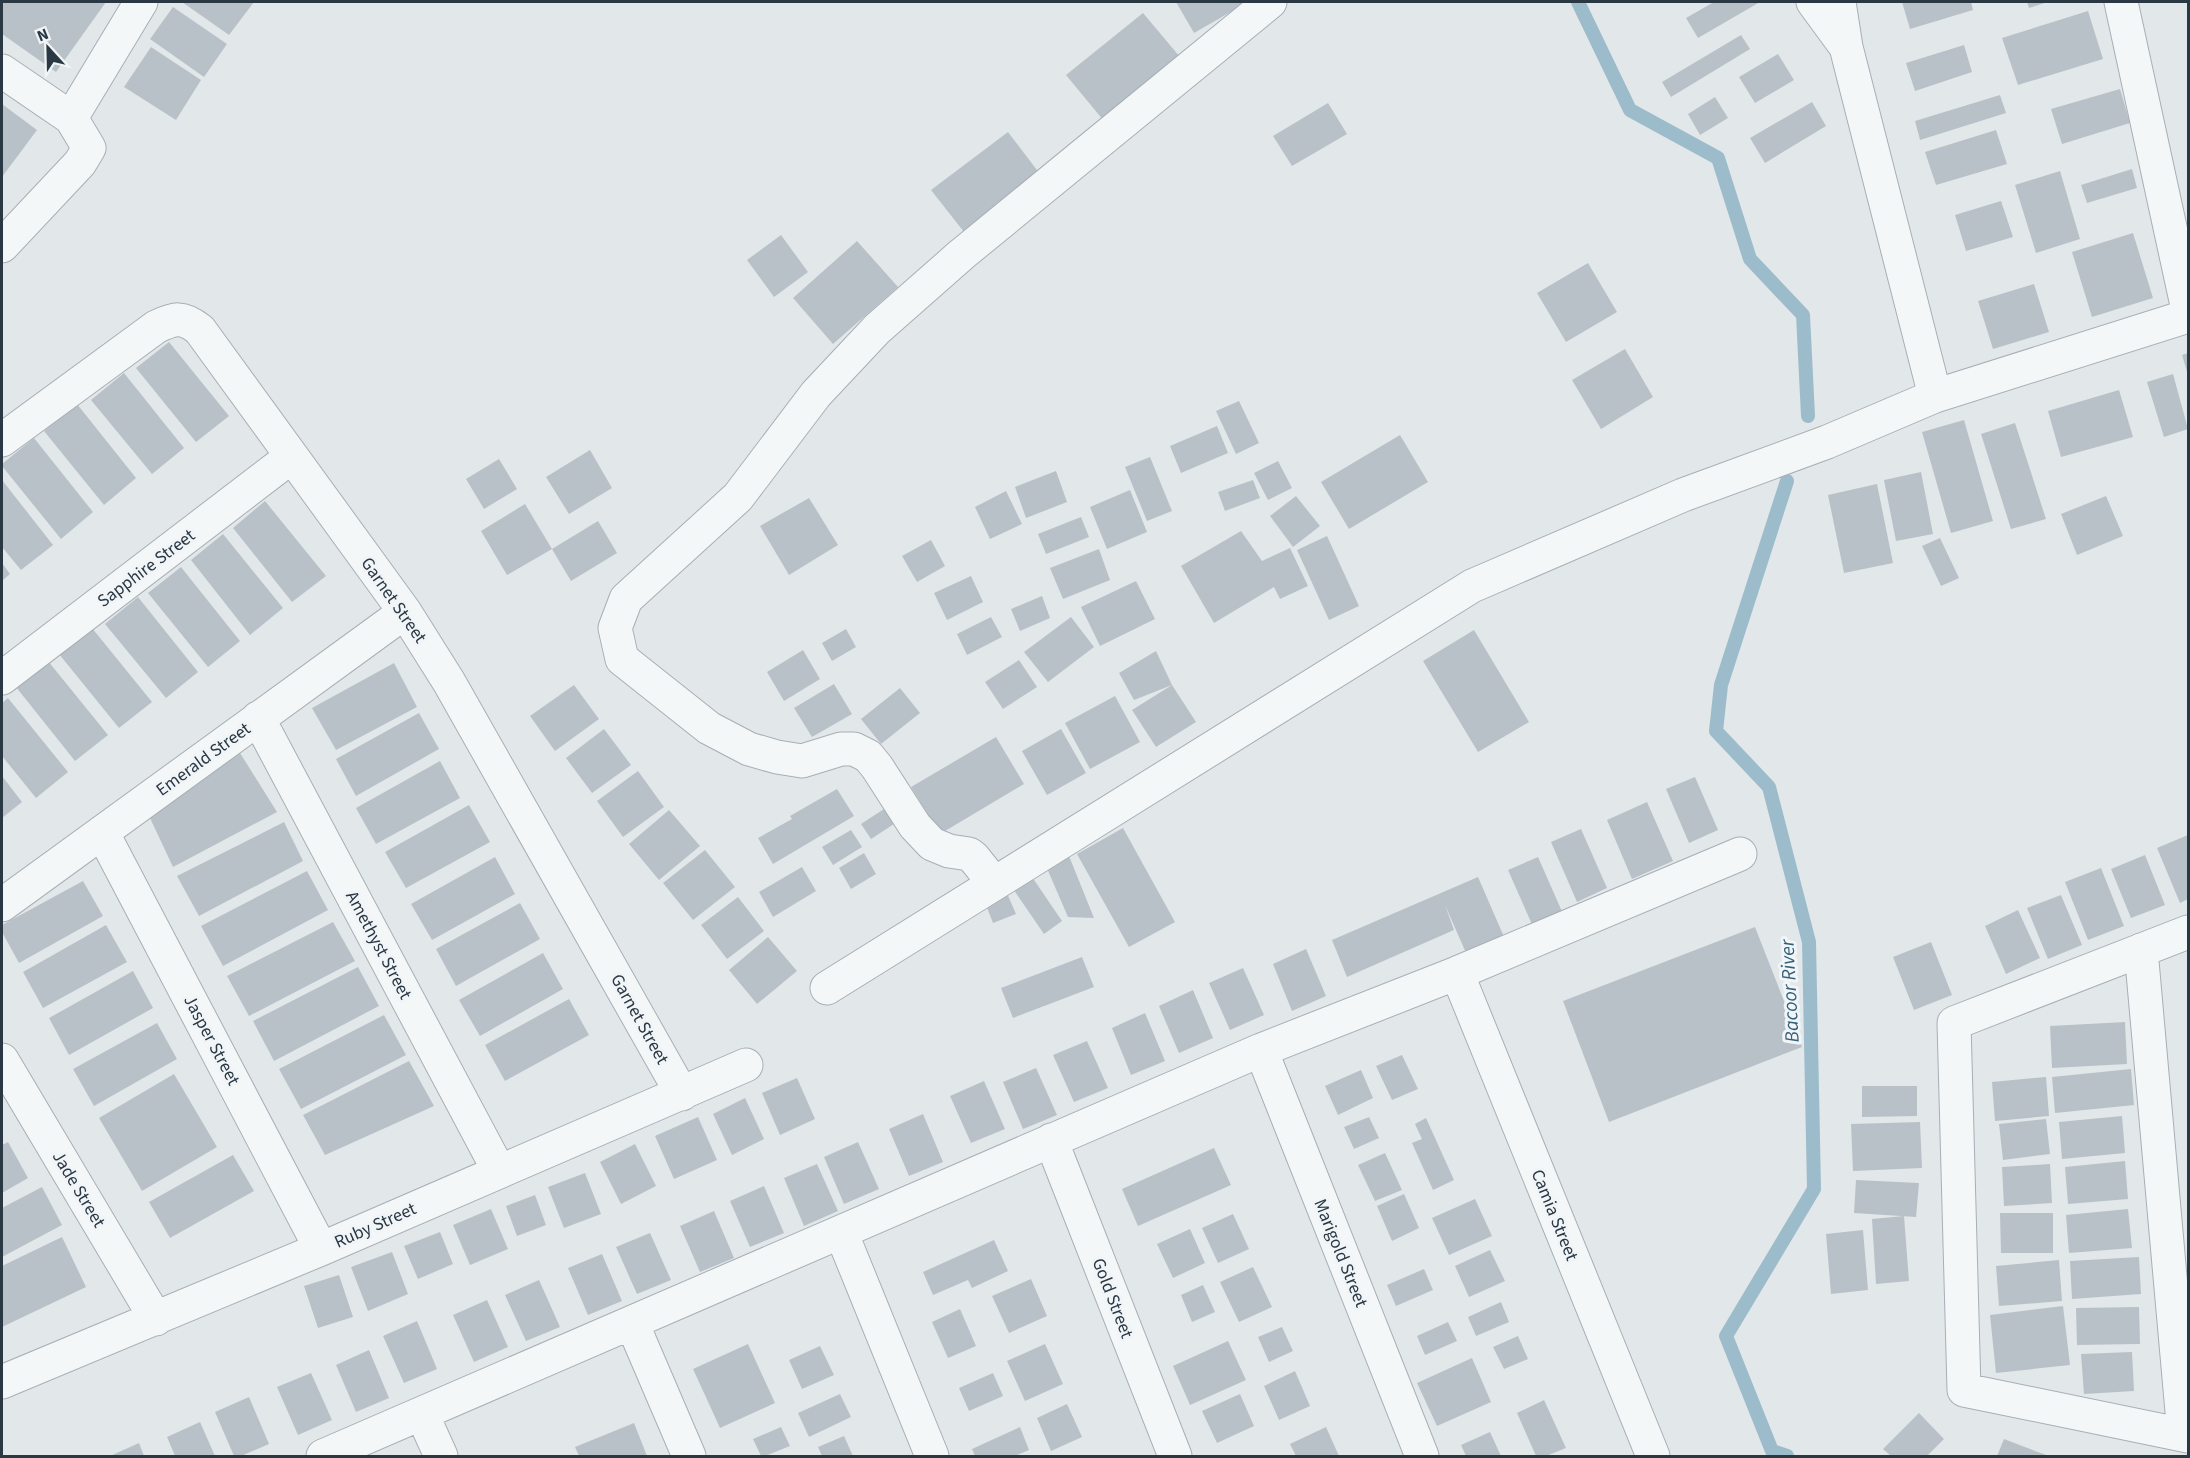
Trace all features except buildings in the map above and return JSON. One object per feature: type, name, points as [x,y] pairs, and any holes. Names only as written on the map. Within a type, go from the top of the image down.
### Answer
[{"type":"street","points":[[71,118],[141,2]]},
{"type":"street","points":[[994,883],[969,854],[949,851],[932,844],[915,826],[868,756],[854,749],[841,749],[802,761],[749,749],[709,728],[622,658],[615,628],[626,599],[738,497],[816,394],[877,329],[960,255],[1270,2]]},
{"type":"street","points":[[1813,2],[1846,47]]},
{"type":"street","points":[[1839,2],[1846,47],[1935,396]]},
{"type":"street","points":[[2121,2],[2188,310]]},
{"type":"street","points":[[2,71],[71,118],[89,148],[80,164],[2,246]]},
{"type":"street","points":[[827,988],[1472,586],[1683,495],[1827,442],[1935,396],[2188,316]]},
{"type":"street","name":"Garnet Street","points":[[2,440],[156,327],[169,321],[182,319],[192,323],[200,330],[405,612],[449,682],[682,1094]]},
{"type":"street","name":"Sapphire Street","points":[[2,678],[291,457]]},
{"type":"street","name":"Emerald Street","points":[[2,905],[405,612]]},
{"type":"street","name":"Amethyst Street","points":[[258,718],[499,1171]]},
{"type":"street","name":"Jasper Street","points":[[102,832],[321,1249]]},
{"type":"street","points":[[323,1456],[1261,1050],[1457,973],[1740,854]]},
{"type":"street","points":[[2141,950],[2186,1435],[1964,1390],[1954,1023],[2141,950],[2188,932]]},
{"type":"street","name":"Camia Street","points":[[1457,973],[1653,1456]]},
{"type":"street","name":"Marigold Street","points":[[1261,1050],[1422,1456]]},
{"type":"street","name":"Jade Street","points":[[2,1060],[156,1319]]},
{"type":"street","name":"Ruby Street","points":[[2,1382],[321,1249],[746,1065]]},
{"type":"street","name":"Gold Street","points":[[1051,1140],[1175,1456]]},
{"type":"street","points":[[841,1232],[932,1456]]},
{"type":"street","points":[[632,1323],[689,1456]]},
{"type":"street","points":[[422,1414],[441,1456]]},
{"type":"waterway","name":"Bacoor River","points":[[1578,2],[1630,110],[1718,158],[1750,259],[1803,315],[1808,416]]},
{"type":"waterway","name":"Bacoor River","points":[[1787,481],[1721,685],[1716,731],[1769,787],[1809,942],[1814,1189],[1726,1336],[1772,1451],[1787,1456]]}]
